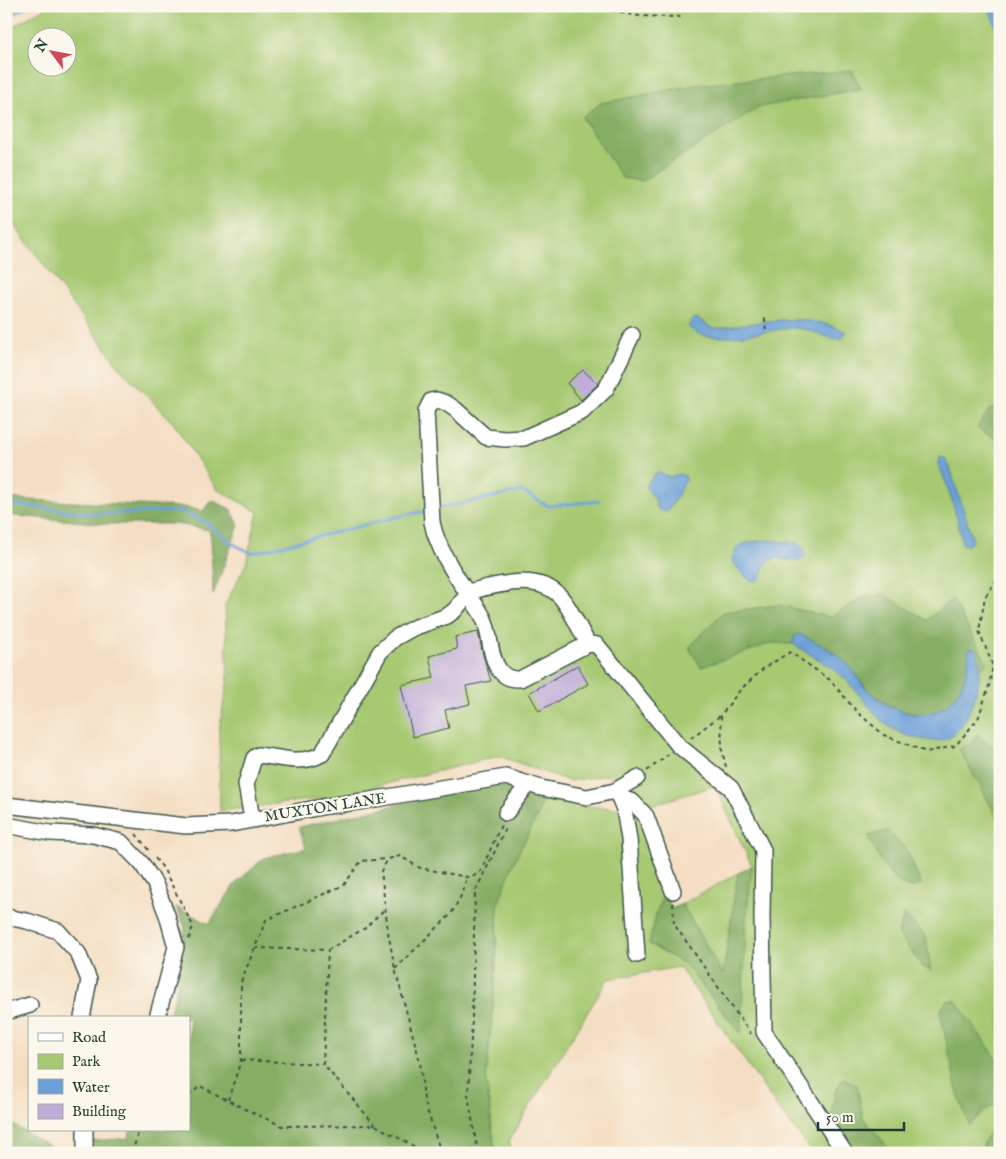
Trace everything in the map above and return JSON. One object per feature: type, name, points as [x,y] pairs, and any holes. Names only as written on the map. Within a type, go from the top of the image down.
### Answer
[{"type":"street","points":[[632,335],[606,389],[582,412],[524,438],[486,437],[455,408],[437,400],[431,401],[426,411],[434,534],[484,620],[494,657],[499,669],[506,676],[512,679],[520,679],[588,644],[597,645],[679,746],[731,788],[763,850],[764,1032],[845,1153]]},
{"type":"street","points":[[252,819],[246,784],[254,758],[258,754],[300,761],[313,759],[322,754],[380,652],[395,638],[412,628],[447,616],[472,591],[509,583],[533,583],[547,588],[564,600],[588,644]]},
{"type":"street","name":"MUXTON LANE","points":[[6,805],[186,826],[231,824],[506,777],[541,788],[587,797],[617,794],[637,778]]},
{"type":"street","points":[[507,818],[528,784]]},
{"type":"street","points":[[617,794],[633,802],[646,816],[673,890]]},
{"type":"street","points":[[617,794],[624,809],[629,839],[637,955]]},
{"type":"street","points":[[6,825],[50,833],[93,835],[121,842],[142,864],[155,884],[167,915],[176,947],[158,1016]]},
{"type":"street","points":[[6,918],[26,921],[58,930],[78,953],[89,980],[82,1016]]},
{"type":"street","points":[[6,1012],[30,1005]]},
{"type":"street","points":[[85,1132],[85,1153]]},
{"type":"path","points":[[606,6],[614,12],[682,17]]},
{"type":"path","points":[[765,318],[766,334]]},
{"type":"path","points":[[731,788],[722,750],[721,715],[740,690],[764,668],[790,652],[830,680],[858,713],[884,735],[926,752],[955,746],[978,720],[989,686],[993,666],[979,631],[985,597],[1000,575]]},
{"type":"path","points":[[993,666],[1000,668]]},
{"type":"path","points":[[228,1100],[241,1060],[241,982],[266,920],[344,885],[361,861],[400,856],[420,868],[467,877],[474,876],[481,871],[507,818]]},
{"type":"path","points":[[478,1153],[468,1095],[475,892],[507,818]]},
{"type":"path","points":[[388,859],[382,871],[396,969],[420,1062],[424,1100],[440,1153]]},
{"type":"path","points":[[396,969],[451,914],[460,898],[467,877]]},
{"type":"path","points":[[673,890],[674,924],[750,1034]]},
{"type":"path","points":[[255,948],[328,950],[365,928],[386,908]]},
{"type":"path","points":[[328,950],[324,1064],[375,1125],[426,1153]]},
{"type":"path","points":[[241,1060],[324,1064]]},
{"type":"path","points":[[190,1095],[200,1086],[282,1126],[375,1125]]},
{"type":"path","points":[[132,1153],[138,1132]]},
{"type":"green space","points":[[49,6],[1000,6],[1000,1153],[813,1153],[781,1112],[679,967],[608,979],[509,1140],[512,1153],[495,1153],[486,1079],[495,982],[498,904],[513,864],[537,816],[544,797],[573,805],[624,809],[638,815],[665,889],[656,915],[650,944],[685,964],[740,1033],[746,919],[752,866],[715,786],[651,805],[608,775],[569,781],[499,756],[333,797],[220,811],[219,730],[228,679],[225,605],[246,564],[258,512],[217,489],[174,424],[121,369],[6,214],[6,30]]},
{"type":"green space","points":[[852,70],[861,89],[759,107],[642,181],[622,178],[582,117],[601,103],[695,85]]},
{"type":"green space","points":[[1000,407],[1000,435],[993,437],[977,428],[989,410]]},
{"type":"green space","points":[[6,498],[184,507],[203,511],[211,500],[231,509],[239,525],[213,595],[211,538],[209,530],[176,524],[106,524],[6,515]]},
{"type":"green space","points":[[884,595],[927,620],[952,599],[987,663],[980,668],[975,649],[959,692],[946,705],[935,712],[912,714],[889,704],[867,688],[833,651],[799,634],[794,637],[793,644],[772,643],[701,667],[689,648],[723,612],[778,605],[830,617],[866,596]]},
{"type":"green space","points":[[976,734],[996,750],[1000,757],[1000,822],[959,749],[973,743]]},
{"type":"green space","points":[[492,783],[544,797],[537,816],[513,864],[498,904],[495,982],[486,1079],[495,1153],[94,1153],[93,1141],[129,1138],[130,1132],[190,1132],[190,1016],[169,1016],[175,996],[185,927],[176,907],[209,924],[234,885],[264,858],[306,848],[299,827]]},
{"type":"green space","points":[[888,831],[908,852],[921,885],[910,887],[902,884],[889,873],[879,858],[868,836]]},
{"type":"green space","points":[[752,866],[746,919],[741,1034],[685,964],[649,944],[665,889],[671,909],[682,904],[723,975],[738,873]]},
{"type":"green space","points":[[738,873],[723,976],[682,904]]},
{"type":"green space","points":[[904,914],[926,936],[931,971],[922,966],[898,934]]},
{"type":"green space","points":[[955,1000],[1000,1063],[1000,1102],[987,1109],[969,1125],[957,1091],[940,1011],[947,1001]]},
{"type":"green space","points":[[843,1078],[857,1085],[863,1118],[893,1153],[853,1153],[844,1142],[831,1121],[835,1092]]},
{"type":"green space","points":[[1000,1114],[1000,1153],[985,1153],[983,1144],[997,1116]]},
{"type":"green space","points":[[6,1121],[62,1153],[6,1153]]},
{"type":"water","points":[[988,6],[1000,6],[1000,32],[994,23]]},
{"type":"water","points":[[697,318],[712,328],[768,321],[800,320],[816,322],[846,332],[842,339],[831,338],[797,328],[739,336],[709,336],[697,333],[688,326],[693,319]]},
{"type":"water","points":[[940,457],[945,458],[950,468],[973,540],[966,546],[962,543],[953,503],[938,464]]},
{"type":"water","points":[[659,472],[670,477],[679,474],[685,476],[686,480],[670,508],[665,512],[659,510],[655,499],[645,486]]},
{"type":"water","points":[[768,540],[798,543],[805,550],[804,557],[800,561],[780,558],[770,560],[766,564],[760,578],[752,581],[736,566],[732,559],[734,553],[737,548],[746,543]]},
{"type":"water","points":[[799,634],[837,655],[848,665],[864,686],[881,701],[900,711],[911,714],[932,713],[942,708],[955,697],[960,690],[966,673],[969,648],[975,649],[980,663],[980,674],[975,696],[967,717],[957,732],[949,738],[939,741],[926,740],[897,731],[879,718],[844,678],[826,664],[793,644],[794,637]]},
{"type":"building","points":[[583,370],[598,384],[581,400],[567,383]]},
{"type":"building","points":[[478,632],[491,681],[466,686],[470,704],[445,710],[449,728],[413,737],[401,685],[434,678],[429,656],[457,649],[455,637]]},
{"type":"building","points":[[578,665],[588,684],[539,711],[529,693]]},
{"type":"waterway","points":[[6,18],[27,6]]},
{"type":"waterway","points":[[435,509],[522,491],[548,506],[599,501]]},
{"type":"waterway","points":[[6,504],[98,514],[181,511],[206,522],[231,543],[252,553],[408,514],[427,511]]}]
